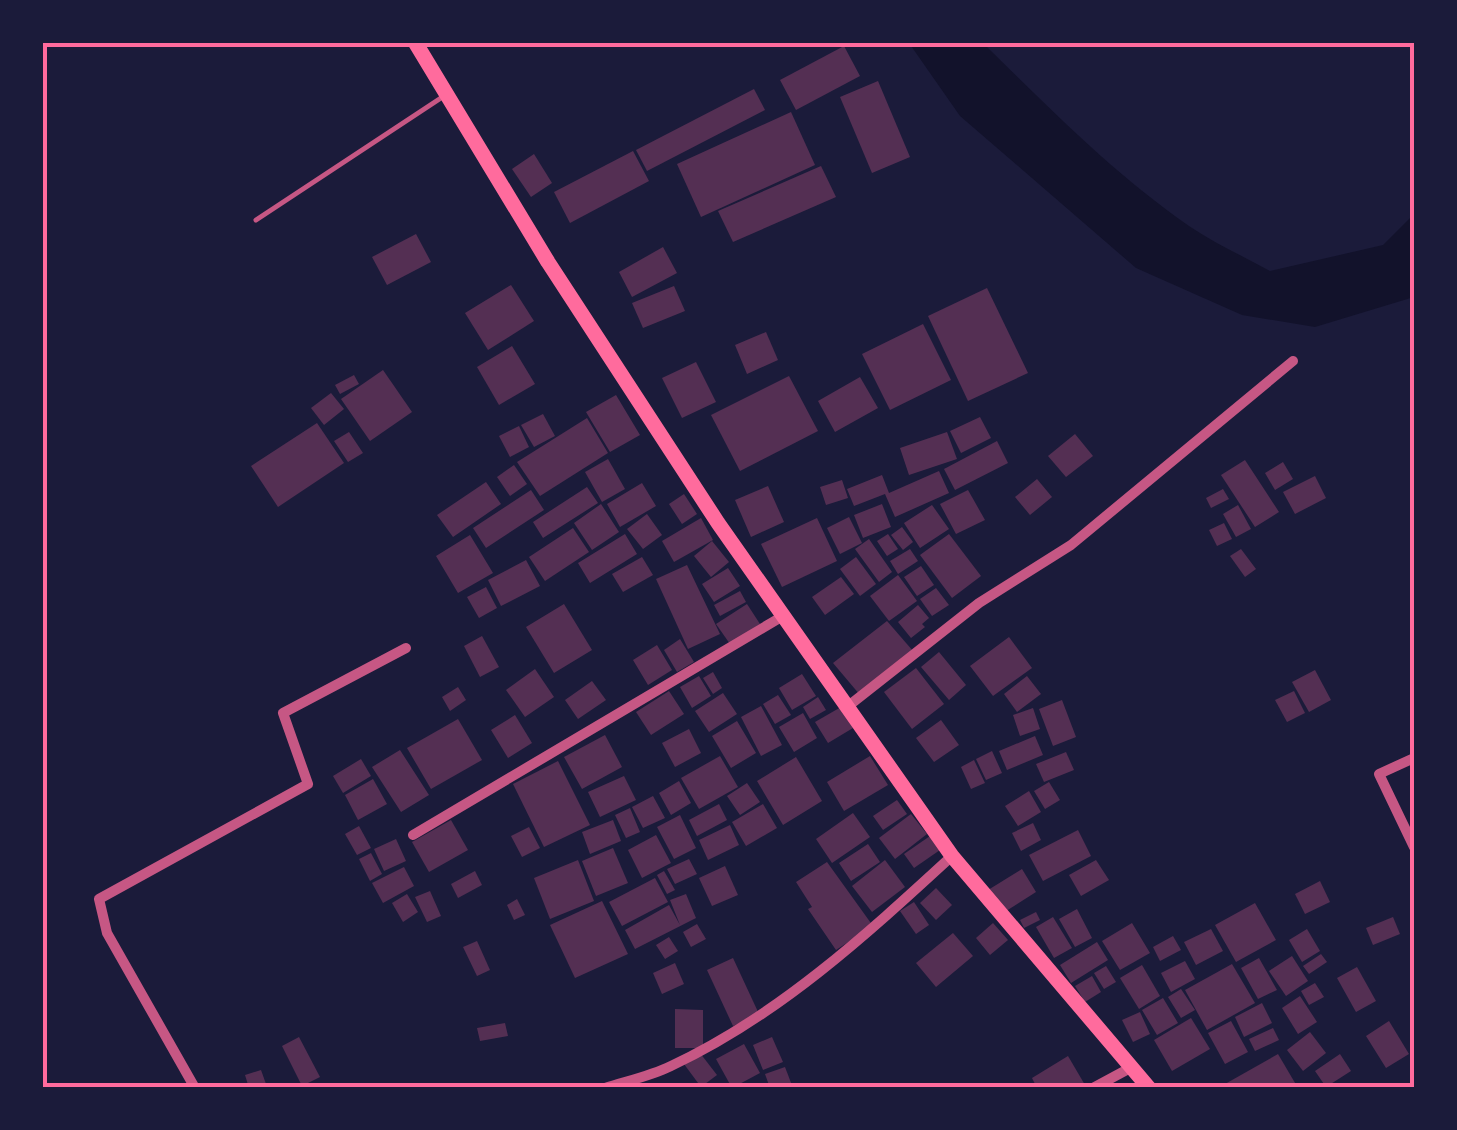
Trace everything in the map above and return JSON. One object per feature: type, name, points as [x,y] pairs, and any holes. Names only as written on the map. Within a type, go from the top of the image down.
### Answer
[{"type":"main road","points":[[416,42],[558,278],[783,616],[952,856],[1150,1088]]},
{"type":"street","points":[[847,706],[979,603],[1072,545],[1293,361]]},
{"type":"street","points":[[414,835],[783,616]]},
{"type":"street","points":[[195,1088],[107,934],[99,899],[308,784],[284,712],[406,648]]},
{"type":"street","points":[[1414,758],[1380,774],[1414,846]]},
{"type":"street","points":[[606,1088],[668,1068],[752,1023],[818,972],[952,856]]},
{"type":"street","points":[[1093,1088],[1132,1067]]},
{"type":"lane","points":[[256,220],[447,94]]},
{"type":"shaded area","points":[[909,43],[983,43],[1082,139],[1161,206],[1270,271],[1383,245],[1414,214],[1414,297],[1315,327],[1242,315],[1136,268],[960,116]]},
{"type":"building","points":[[844,46],[860,76],[796,110],[780,80]]},
{"type":"building","points":[[878,81],[910,157],[872,173],[840,97]]},
{"type":"building","points":[[754,89],[765,110],[647,171],[636,150]]},
{"type":"building","points":[[791,112],[815,165],[701,217],[677,164]]},
{"type":"building","points":[[633,151],[649,181],[570,223],[554,192]]},
{"type":"building","points":[[534,154],[552,183],[531,197],[512,169]]},
{"type":"building","points":[[821,166],[836,197],[733,242],[718,211]]},
{"type":"building","points":[[416,234],[431,262],[387,285],[372,257]]},
{"type":"building","points":[[663,247],[677,273],[632,297],[619,272]]},
{"type":"building","points":[[511,285],[534,321],[488,350],[465,313]]},
{"type":"building","points":[[674,286],[685,311],[643,328],[632,303]]},
{"type":"building","points":[[987,288],[1028,373],[968,401],[928,316]]},
{"type":"building","points":[[923,324],[951,380],[890,410],[862,354]]},
{"type":"building","points":[[766,332],[778,360],[747,374],[735,345]]},
{"type":"building","points":[[512,346],[535,384],[499,405],[477,367]]},
{"type":"building","points":[[696,362],[716,402],[682,418],[662,378]]},
{"type":"building","points":[[383,370],[412,412],[370,441],[341,399]]},
{"type":"building","points":[[354,375],[359,384],[340,394],[335,385]]},
{"type":"building","points":[[789,376],[818,431],[740,471],[711,415]]},
{"type":"building","points":[[860,377],[878,408],[835,432],[818,401]]},
{"type":"building","points":[[331,393],[344,409],[324,425],[311,408]]},
{"type":"building","points":[[616,395],[640,435],[610,452],[586,412]]},
{"type":"building","points":[[543,414],[555,436],[534,447],[521,425]]},
{"type":"building","points":[[980,417],[991,438],[961,453],[950,431]]},
{"type":"building","points":[[587,418],[608,453],[540,496],[517,462]]},
{"type":"building","points":[[317,423],[344,463],[278,507],[251,466]]},
{"type":"building","points":[[519,426],[529,447],[510,457],[499,436]]},
{"type":"building","points":[[349,432],[363,453],[348,462],[334,441]]},
{"type":"building","points":[[947,432],[957,459],[909,475],[900,448]]},
{"type":"building","points":[[1075,434],[1093,456],[1066,477],[1048,456]]},
{"type":"building","points":[[997,441],[1008,463],[955,490],[944,469]]},
{"type":"building","points":[[608,459],[625,489],[602,502],[585,472]]},
{"type":"building","points":[[1245,460],[1279,512],[1255,527],[1221,475]]},
{"type":"building","points":[[1283,462],[1293,479],[1275,490],[1265,473]]},
{"type":"building","points":[[514,465],[527,484],[510,496],[497,477]]},
{"type":"building","points":[[939,471],[949,493],[895,517],[885,494],[854,506],[847,489],[882,475],[889,493]]},
{"type":"building","points":[[1315,476],[1326,498],[1295,514],[1283,492]]},
{"type":"building","points":[[1037,479],[1052,497],[1030,515],[1015,497]]},
{"type":"building","points":[[842,480],[848,498],[826,505],[820,487]]},
{"type":"building","points":[[486,482],[501,504],[453,537],[437,515]]},
{"type":"building","points":[[642,483],[656,506],[620,527],[607,504]]},
{"type":"building","points":[[768,486],[784,522],[751,537],[735,500]]},
{"type":"building","points":[[587,487],[598,503],[543,538],[533,522]]},
{"type":"building","points":[[1223,489],[1229,499],[1211,508],[1206,498]]},
{"type":"building","points":[[531,490],[544,510],[486,548],[473,528]]},
{"type":"building","points":[[968,490],[985,520],[956,534],[940,504]]},
{"type":"building","points":[[684,494],[697,514],[682,524],[669,504]]},
{"type":"building","points":[[601,504],[619,532],[592,550],[574,523]]},
{"type":"building","points":[[882,504],[891,527],[863,538],[854,515]]},
{"type":"building","points":[[932,505],[949,529],[920,548],[904,523]]},
{"type":"building","points":[[1238,505],[1251,529],[1236,537],[1223,514]]},
{"type":"building","points":[[647,514],[662,535],[643,549],[627,529]]},
{"type":"building","points":[[849,517],[862,543],[840,554],[827,528]]},
{"type":"building","points":[[701,518],[713,540],[674,562],[662,541]]},
{"type":"building","points":[[817,518],[837,561],[782,587],[761,544]]},
{"type":"building","points":[[1224,523],[1232,539],[1217,546],[1209,530]]},
{"type":"building","points":[[902,527],[913,542],[903,550],[891,535]]},
{"type":"building","points":[[573,528],[589,552],[545,581],[529,557]]},
{"type":"building","points":[[625,534],[637,554],[590,583],[578,563]]},
{"type":"building","points":[[888,534],[898,549],[887,556],[877,541]]},
{"type":"building","points":[[949,534],[981,576],[952,598],[920,555]]},
{"type":"building","points":[[470,535],[493,573],[458,593],[436,556]]},
{"type":"building","points":[[869,539],[892,572],[879,582],[855,549]]},
{"type":"building","points":[[712,541],[729,562],[711,577],[694,556]]},
{"type":"building","points":[[910,549],[918,561],[898,574],[890,561]]},
{"type":"building","points":[[1241,549],[1256,569],[1245,577],[1230,556]]},
{"type":"building","points":[[642,557],[653,575],[623,592],[612,574]]},
{"type":"building","points":[[856,557],[876,584],[860,596],[840,569]]},
{"type":"building","points":[[526,560],[540,586],[501,606],[488,580]]},
{"type":"building","points":[[687,565],[720,634],[688,649],[656,579]]},
{"type":"building","points":[[921,566],[934,585],[917,596],[904,577]]},
{"type":"building","points":[[728,568],[740,586],[714,602],[702,584]]},
{"type":"building","points":[[898,575],[917,601],[889,621],[870,596]]},
{"type":"building","points":[[841,577],[854,594],[825,615],[812,597]]},
{"type":"building","points":[[486,587],[497,608],[479,618],[467,597]]},
{"type":"building","points":[[936,588],[949,605],[932,616],[920,599]]},
{"type":"building","points":[[740,591],[746,602],[720,616],[714,605]]},
{"type":"building","points":[[564,604],[592,650],[554,673],[526,627]]},
{"type":"building","points":[[747,604],[760,624],[730,644],[716,624]]},
{"type":"building","points":[[918,605],[929,618],[922,624],[925,627],[911,638],[898,622]]},
{"type":"building","points":[[887,621],[913,651],[860,695],[833,663]]},
{"type":"building","points":[[482,636],[499,667],[480,677],[464,646]]},
{"type":"building","points":[[1009,637],[1032,668],[993,696],[970,666]]},
{"type":"building","points":[[680,639],[694,662],[677,672],[664,650]]},
{"type":"building","points":[[657,645],[672,670],[648,685],[633,660]]},
{"type":"building","points":[[939,652],[966,685],[949,700],[921,667]]},
{"type":"building","points":[[916,668],[944,704],[912,729],[884,692]]},
{"type":"building","points":[[535,669],[554,697],[525,717],[506,690]]},
{"type":"building","points":[[1315,670],[1331,700],[1309,712],[1292,682]]},
{"type":"building","points":[[713,672],[722,688],[713,694],[703,678]]},
{"type":"building","points":[[802,674],[816,696],[792,710],[779,688]]},
{"type":"building","points":[[699,676],[711,696],[692,708],[680,687]]},
{"type":"building","points":[[1027,676],[1041,694],[1017,712],[1004,694]]},
{"type":"building","points":[[592,681],[606,700],[578,719],[565,700]]},
{"type":"building","points":[[458,687],[466,700],[450,711],[442,697]]},
{"type":"building","points":[[669,691],[684,714],[651,735],[636,712]]},
{"type":"building","points":[[1294,691],[1305,713],[1287,722],[1275,700]]},
{"type":"building","points":[[723,693],[737,714],[709,732],[695,711]]},
{"type":"building","points":[[778,695],[791,715],[775,724],[763,704]]},
{"type":"building","points":[[818,697],[826,710],[810,719],[803,707]]},
{"type":"building","points":[[1062,700],[1076,737],[1053,746],[1039,709]]},
{"type":"building","points":[[761,706],[782,745],[761,756],[741,717]]},
{"type":"building","points":[[841,707],[853,728],[828,743],[815,722]]},
{"type":"building","points":[[1033,708],[1040,729],[1020,736],[1013,715]]},
{"type":"building","points":[[803,713],[817,738],[794,752],[779,727]]},
{"type":"building","points":[[515,715],[532,743],[508,758],[491,730]]},
{"type":"building","points":[[458,719],[482,760],[431,789],[407,748]]},
{"type":"building","points":[[941,720],[959,745],[934,762],[916,738]]},
{"type":"building","points":[[737,721],[756,753],[731,768],[712,736]]},
{"type":"building","points":[[689,729],[701,753],[675,767],[662,743]]},
{"type":"building","points":[[605,735],[622,767],[582,789],[564,757]]},
{"type":"building","points":[[1035,736],[1043,755],[1007,770],[999,751]]},
{"type":"building","points":[[400,750],[429,795],[401,812],[372,767]]},
{"type":"building","points":[[992,751],[1002,773],[986,780],[976,759]]},
{"type":"building","points":[[1066,752],[1074,770],[1044,782],[1036,764]]},
{"type":"building","points":[[720,756],[738,787],[699,809],[681,778]]},
{"type":"building","points":[[870,756],[888,785],[844,811],[827,782]]},
{"type":"building","points":[[796,757],[822,801],[783,825],[757,781]]},
{"type":"building","points":[[361,759],[371,776],[343,793],[333,776]]},
{"type":"building","points":[[974,760],[985,783],[971,789],[961,767]]},
{"type":"building","points":[[558,761],[590,825],[544,847],[513,784]]},
{"type":"building","points":[[624,776],[636,800],[600,817],[588,792]]},
{"type":"building","points":[[373,779],[387,804],[358,820],[345,795]]},
{"type":"building","points":[[679,781],[691,803],[671,815],[659,793]]},
{"type":"building","points":[[1049,782],[1060,800],[1045,809],[1034,791]]},
{"type":"building","points":[[747,783],[760,802],[740,815],[727,796]]},
{"type":"building","points":[[1029,791],[1041,812],[1018,826],[1005,806]]},
{"type":"building","points":[[653,796],[665,818],[643,828],[632,807]]},
{"type":"building","points":[[897,800],[907,814],[883,830],[873,816]]},
{"type":"building","points":[[719,804],[727,820],[697,836],[689,820]]},
{"type":"building","points":[[763,804],[777,828],[746,846],[732,822]]},
{"type":"building","points":[[630,808],[640,832],[626,838],[615,815]]},
{"type":"building","points":[[853,813],[870,837],[832,863],[816,839]]},
{"type":"building","points":[[911,814],[927,834],[895,859],[879,838]]},
{"type":"building","points":[[680,815],[696,848],[674,859],[657,827]]},
{"type":"building","points":[[451,820],[468,850],[429,872],[412,842]]},
{"type":"building","points":[[613,820],[621,841],[590,854],[582,832]]},
{"type":"building","points":[[1033,823],[1041,840],[1021,851],[1012,833]]},
{"type":"building","points":[[730,825],[739,845],[708,860],[699,840]]},
{"type":"building","points":[[359,826],[371,848],[357,855],[345,834]]},
{"type":"building","points":[[529,827],[540,848],[522,857],[511,836]]},
{"type":"building","points":[[1078,830],[1091,856],[1043,881],[1029,855]]},
{"type":"building","points":[[656,835],[671,863],[642,878],[628,850]]},
{"type":"building","points":[[930,836],[940,850],[914,868],[904,854]]},
{"type":"building","points":[[396,839],[406,861],[384,871],[374,849]]},
{"type":"building","points":[[868,844],[880,862],[851,881],[839,863]]},
{"type":"building","points":[[613,848],[628,883],[596,896],[582,861]]},
{"type":"building","points":[[371,853],[382,874],[370,881],[359,859]]},
{"type":"building","points":[[689,859],[697,874],[675,884],[667,869]]},
{"type":"building","points":[[578,860],[594,901],[550,919],[534,878]]},
{"type":"building","points":[[885,860],[905,887],[872,912],[852,886]]},
{"type":"building","points":[[1096,860],[1109,880],[1081,896],[1069,875]]},
{"type":"building","points":[[827,862],[873,926],[836,950],[808,909],[812,907],[796,882]]},
{"type":"building","points":[[725,866],[738,895],[712,906],[699,878]]},
{"type":"building","points":[[404,867],[414,886],[383,903],[372,883]]},
{"type":"building","points":[[1022,869],[1036,892],[1003,913],[988,890]]},
{"type":"building","points":[[475,871],[482,885],[458,898],[451,884]]},
{"type":"building","points":[[664,871],[675,890],[667,894],[657,875]]},
{"type":"building","points":[[655,878],[668,902],[622,926],[609,902]]},
{"type":"building","points":[[1320,881],[1330,902],[1305,914],[1295,894]]},
{"type":"building","points":[[936,888],[952,905],[936,920],[920,903]]},
{"type":"building","points":[[430,891],[441,916],[427,922],[415,897]]},
{"type":"building","points":[[407,894],[418,912],[403,922],[392,903]]},
{"type":"building","points":[[686,894],[696,918],[635,949],[625,930],[669,905],[680,925],[670,900]]},
{"type":"building","points":[[517,899],[525,915],[514,920],[507,905]]},
{"type":"building","points":[[602,901],[628,954],[575,978],[550,925]]},
{"type":"building","points":[[914,902],[929,925],[916,934],[900,911]]},
{"type":"building","points":[[1255,903],[1276,940],[1236,962],[1215,925]]},
{"type":"building","points":[[1077,909],[1092,938],[1075,947],[1059,919]]},
{"type":"building","points":[[1036,912],[1040,920],[1024,928],[1020,920]]},
{"type":"building","points":[[1053,917],[1072,948],[1054,958],[1036,927]]},
{"type":"building","points":[[1393,917],[1400,934],[1373,945],[1366,928]]},
{"type":"building","points":[[993,923],[1008,940],[990,955],[976,938]]},
{"type":"building","points":[[1132,923],[1150,953],[1120,970],[1102,941]]},
{"type":"building","points":[[697,924],[706,939],[691,947],[683,932]]},
{"type":"building","points":[[1211,929],[1223,951],[1196,965],[1184,942]]},
{"type":"building","points":[[1307,929],[1320,951],[1302,962],[1289,940]]},
{"type":"building","points":[[953,933],[973,956],[936,987],[916,963]]},
{"type":"building","points":[[1173,936],[1181,950],[1160,961],[1153,947]]},
{"type":"building","points":[[669,937],[678,951],[665,959],[656,945]]},
{"type":"building","points":[[477,941],[490,970],[477,976],[463,947]]},
{"type":"building","points":[[1097,942],[1108,960],[1071,983],[1060,965]]},
{"type":"building","points":[[1321,954],[1327,962],[1309,974],[1303,966]]},
{"type":"building","points":[[1292,956],[1308,981],[1286,996],[1269,971]]},
{"type":"building","points":[[733,958],[759,1014],[733,1026],[707,970]]},
{"type":"building","points":[[1259,958],[1277,990],[1258,999],[1241,968]]},
{"type":"building","points":[[1185,961],[1195,979],[1171,992],[1161,973]]},
{"type":"building","points":[[675,963],[684,984],[662,994],[653,973]]},
{"type":"building","points":[[1232,964],[1255,1003],[1207,1030],[1185,990]]},
{"type":"building","points":[[1142,965],[1160,996],[1139,1009],[1120,978]]},
{"type":"building","points":[[1106,966],[1116,982],[1104,989],[1094,973]]},
{"type":"building","points":[[1357,967],[1376,1001],[1356,1012],[1337,978]]},
{"type":"building","points":[[1092,976],[1101,992],[1085,1002],[1075,986]]},
{"type":"building","points":[[1315,983],[1324,997],[1309,1005],[1301,991]]},
{"type":"building","points":[[1181,989],[1195,1010],[1181,1018],[1168,997]]},
{"type":"building","points":[[1300,996],[1317,1022],[1298,1034],[1282,1008]]},
{"type":"building","points":[[1163,998],[1178,1023],[1157,1035],[1142,1010]]},
{"type":"building","points":[[1262,1003],[1272,1023],[1244,1037],[1235,1017]]},
{"type":"building","points":[[675,1009],[703,1010],[703,1048],[675,1048]]},
{"type":"building","points":[[1140,1012],[1150,1034],[1133,1042],[1122,1020]]},
{"type":"building","points":[[1191,1018],[1210,1049],[1172,1071],[1154,1040]]},
{"type":"building","points":[[1231,1021],[1248,1052],[1225,1064],[1208,1033]]},
{"type":"building","points":[[1389,1021],[1409,1054],[1386,1068],[1366,1036]]},
{"type":"building","points":[[505,1023],[508,1036],[480,1041],[477,1028]]},
{"type":"building","points":[[1273,1028],[1279,1040],[1255,1051],[1249,1039]]},
{"type":"building","points":[[1310,1032],[1326,1053],[1303,1071],[1287,1050]]},
{"type":"building","points":[[299,1037],[320,1077],[302,1086],[282,1046]]},
{"type":"building","points":[[772,1037],[783,1062],[763,1070],[753,1045]]},
{"type":"building","points":[[744,1044],[760,1073],[732,1088],[716,1059]]},
{"type":"building","points":[[700,1053],[717,1075],[701,1087],[684,1064]]},
{"type":"building","points":[[1278,1054],[1298,1088],[1227,1088],[1225,1084]]},
{"type":"building","points":[[1340,1054],[1351,1071],[1326,1087],[1315,1071]]},
{"type":"building","points":[[1068,1056],[1085,1085],[1037,1088],[1032,1078]]},
{"type":"building","points":[[785,1067],[793,1088],[770,1088],[765,1074]]},
{"type":"building","points":[[261,1070],[266,1084],[249,1088],[245,1075]]}]
